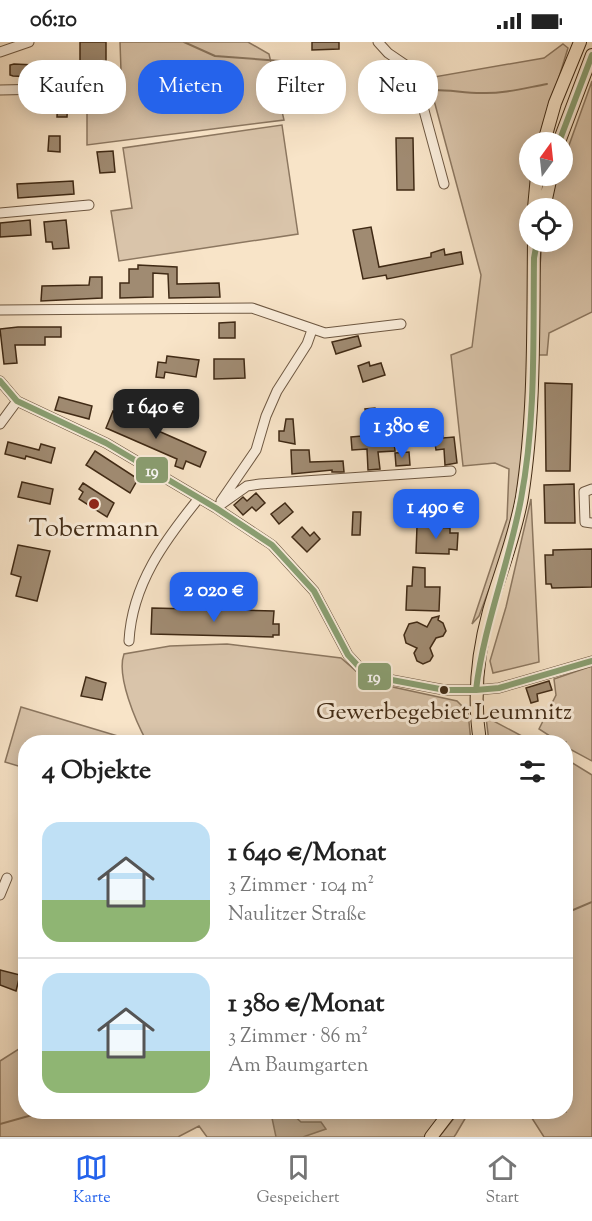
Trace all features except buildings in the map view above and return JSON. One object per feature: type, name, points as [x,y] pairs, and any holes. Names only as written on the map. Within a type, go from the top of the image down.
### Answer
[{"type":"main road","points":[[547,132],[555,103],[580,42]]},
{"type":"main road","points":[[563,132],[592,55]]},
{"type":"main road","points":[[479,735],[476,690],[482,641],[522,498],[530,415],[535,252]]},
{"type":"main road","points":[[431,1137],[445,1119]]},
{"type":"street","points":[[0,52],[29,42]]},
{"type":"street","points":[[378,42],[388,53],[413,70],[444,184]]},
{"type":"street","points":[[0,90],[18,90]]},
{"type":"street","points":[[0,213],[89,205]]},
{"type":"street","points":[[0,310],[252,308],[325,333],[401,324]]},
{"type":"street","points":[[216,508],[256,450],[266,416],[277,392],[307,344],[312,330]]},
{"type":"street","points":[[0,381],[17,401],[106,443],[216,508],[272,545],[314,591],[348,655],[361,669],[375,677],[445,690],[476,690],[499,688],[592,661]]},
{"type":"street","points":[[0,424],[17,401]]},
{"type":"street","points":[[216,508],[247,486],[451,471]]},
{"type":"street","points":[[592,489],[584,492],[583,497],[585,522],[592,523]]},
{"type":"street","points":[[129,640],[142,584],[153,560],[199,498]]},
{"type":"street","points":[[0,896],[7,878]]},
{"type":"shaded area","points":[[120,42],[248,42],[269,54],[270,60],[256,60],[256,114],[283,114],[284,120],[87,145],[87,114],[126,114],[126,60],[121,60]]},
{"type":"shaded area","points":[[563,44],[568,48],[542,132],[519,132],[519,186],[532,186],[531,198],[519,198],[519,252],[529,252],[526,419],[521,476],[513,517],[496,571],[479,616],[472,624],[507,519],[509,469],[495,463],[463,466],[451,355],[472,347],[481,275],[438,114],[438,76],[544,58]]},
{"type":"shaded area","points":[[592,81],[592,312],[549,333],[547,355],[537,355],[537,302],[541,252],[573,252],[573,198],[551,198],[554,186],[573,186],[573,134]]},
{"type":"shaded area","points":[[282,125],[298,234],[119,261],[111,211],[132,208],[123,148]]},
{"type":"shaded area","points":[[531,499],[539,662],[493,673],[490,661],[506,607]]},
{"type":"shaded area","points":[[227,644],[341,658],[363,677],[379,684],[457,701],[468,712],[470,735],[144,735],[125,686],[122,663],[124,654],[170,646]]},
{"type":"shaded area","points":[[592,666],[592,761],[573,751],[573,735],[548,735],[539,729],[556,695],[554,679]]},
{"type":"shaded area","points":[[21,707],[114,735],[18,735],[18,766],[5,762]]},
{"type":"shaded area","points":[[486,717],[520,735],[488,735]]},
{"type":"shaded area","points":[[573,763],[592,775],[592,1137],[544,1137],[532,1119],[573,1119]]},
{"type":"shaded area","points":[[18,1049],[18,1119],[438,1119],[424,1137],[207,1137],[199,1126],[178,1137],[0,1137],[0,1061]]},
{"type":"shaded area","points":[[272,1119],[321,1122],[326,1129],[303,1137],[276,1137]]},
{"type":"shaded area","points":[[453,1119],[465,1119],[454,1137],[439,1137]]},
{"type":"waterway","points":[[184,42],[215,56],[268,60]]},
{"type":"waterway","points":[[438,90],[489,93],[547,84]]},
{"type":"waterway","points":[[573,910],[592,902]]},
{"type":"waterway","points":[[0,1124],[18,1119]]},
{"type":"transit line","name":"19","points":[[563,132],[592,55]]},
{"type":"transit line","name":"19","points":[[476,690],[485,641],[516,523],[526,469],[531,409],[535,252]]},
{"type":"transit line","name":"19","points":[[0,381],[17,401],[106,443],[216,508],[272,545],[314,591],[348,655],[361,669],[376,677],[445,690],[476,690],[499,688],[592,661]]},
{"type":"place","name":"Tobermann","points":[[94,504]]},
{"type":"place","name":"Gewerbegebiet Leumnitz","points":[[444,690]]}]
